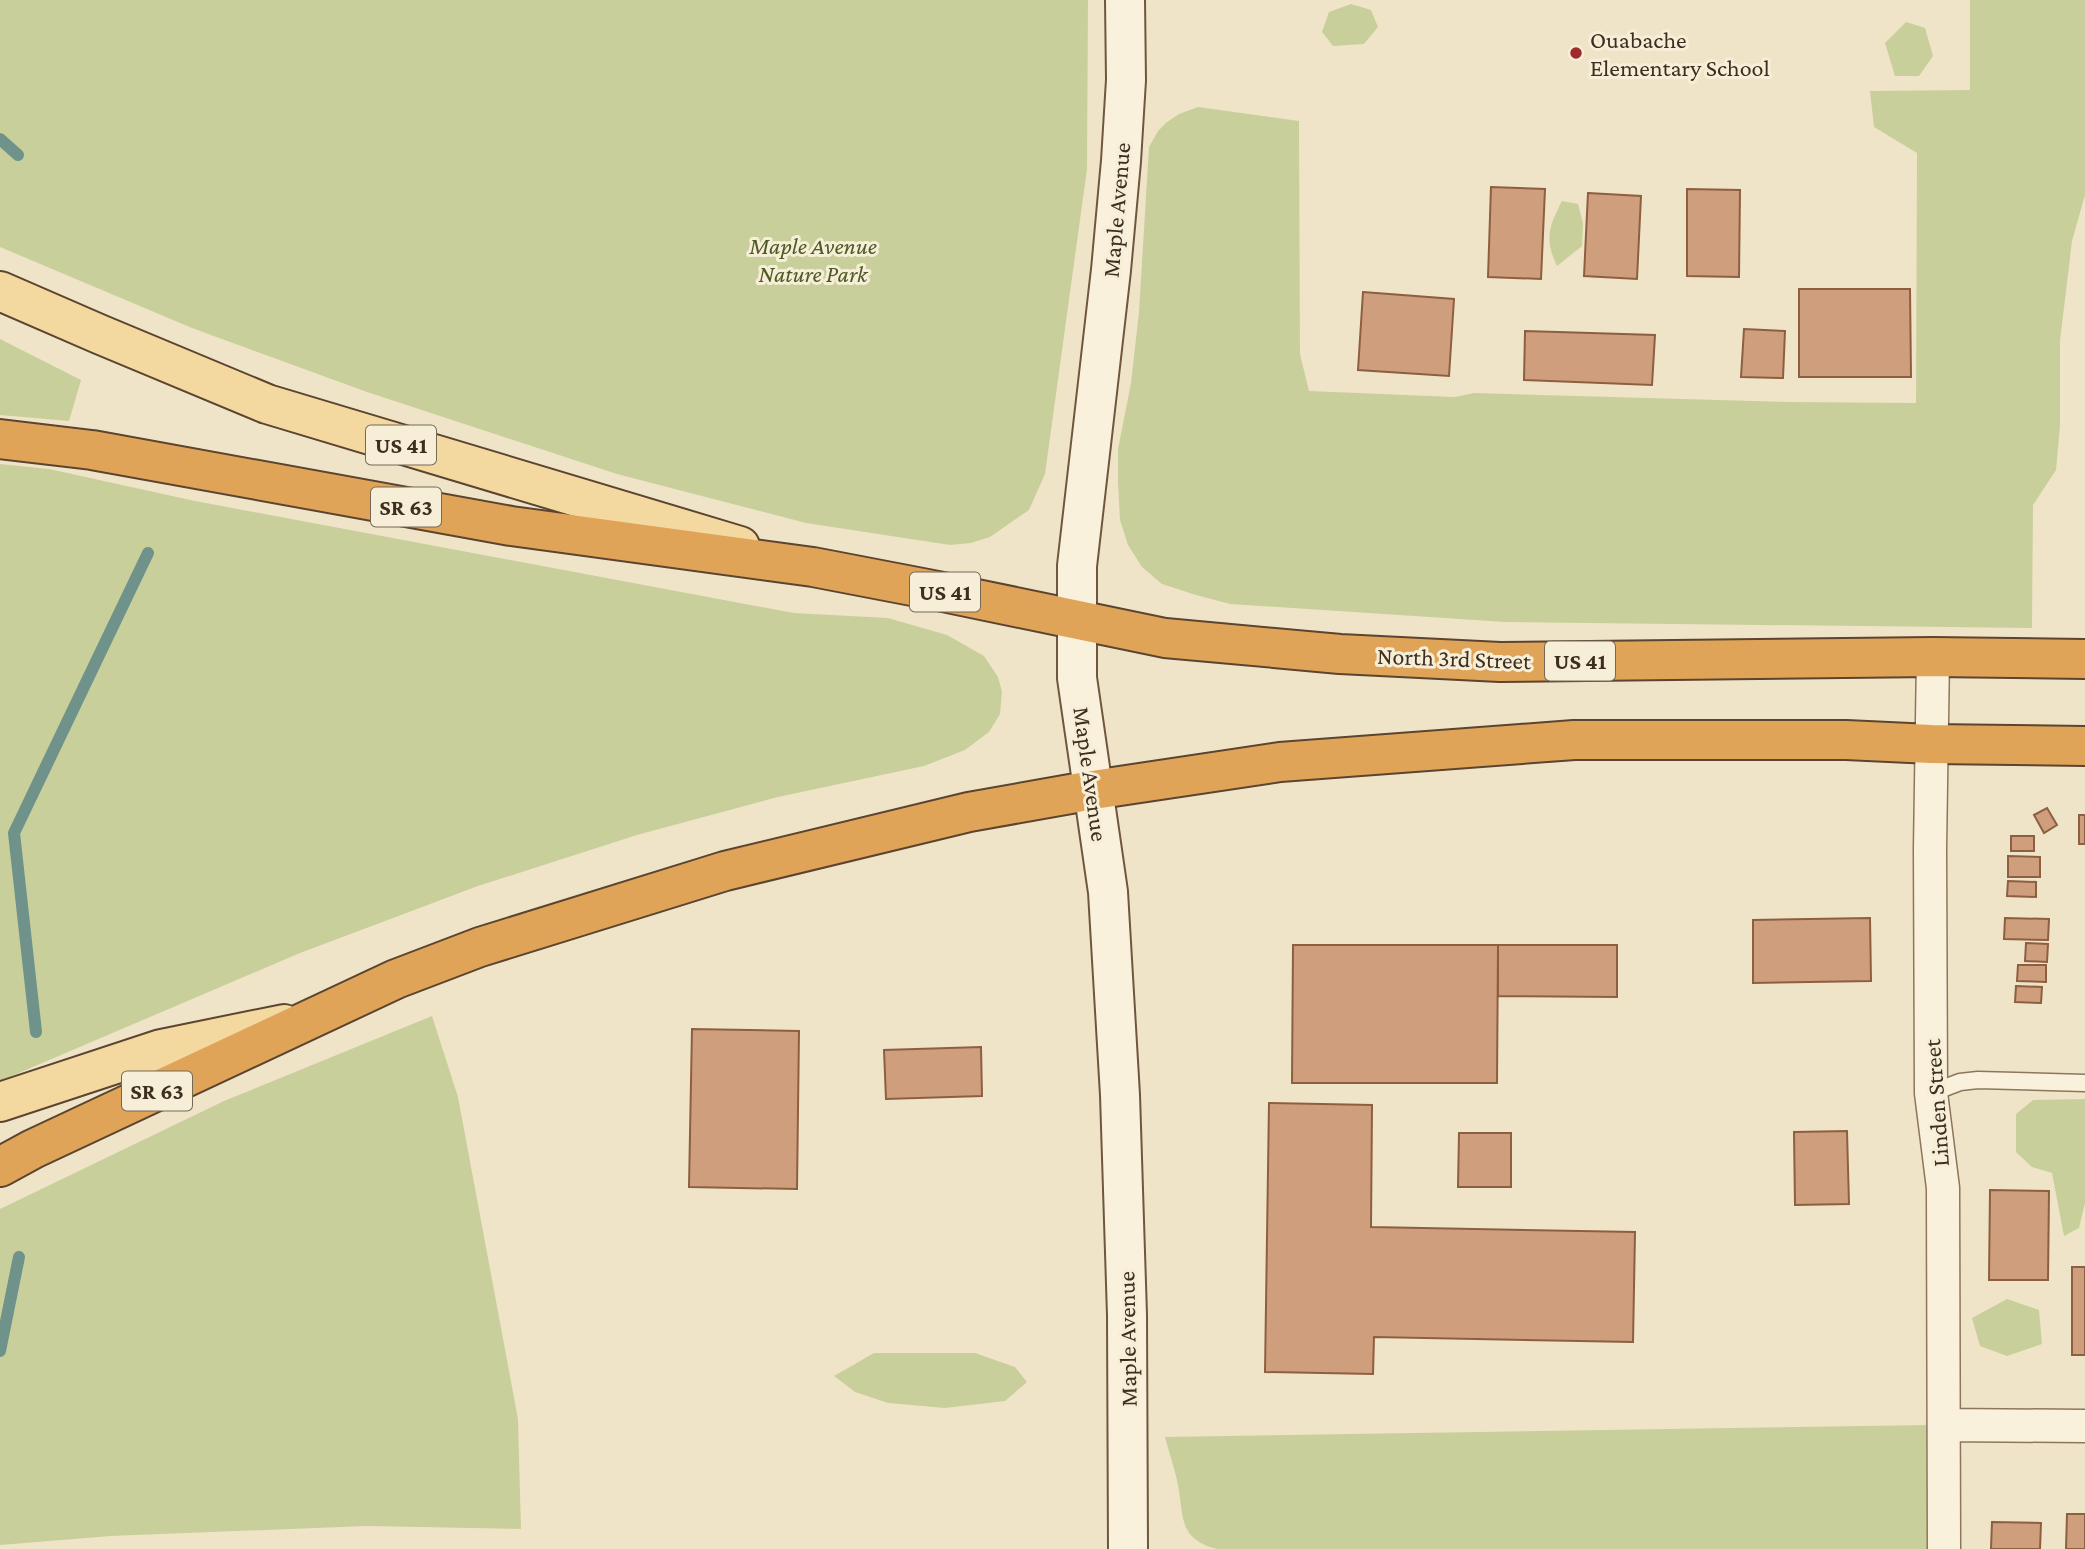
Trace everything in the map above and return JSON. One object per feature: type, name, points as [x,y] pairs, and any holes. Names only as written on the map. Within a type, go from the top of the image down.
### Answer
[{"type":"highway","name":"SR 63","points":[[0,439],[92,450],[511,526],[813,567]]},
{"type":"highway","name":"US 41","points":[[813,567],[1077,620]]},
{"type":"highway","name":"North 3rd Street","points":[[1077,620],[1165,638],[1339,654],[1486,661],[1933,657],[2085,659]]},
{"type":"highway","points":[[314,1017],[396,979],[480,947],[725,872],[969,812],[1093,790],[1280,762],[1574,740],[1846,740],[2085,746]]},
{"type":"highway","name":"SR 63","points":[[0,1167],[314,1017]]},
{"type":"main road","name":"Maple Avenue","points":[[1125,0],[1126,80],[1121,161],[1077,566],[1077,678],[1108,892],[1120,1095],[1127,1315],[1128,1549]]},
{"type":"main road","name":"US 41","points":[[0,291],[267,404],[813,567]]},
{"type":"main road","points":[[0,1102],[161,1049],[314,1017]]},
{"type":"street","name":"Linden Street","points":[[1933,657],[1931,1093],[1943,1188],[1944,1549]]},
{"type":"street","points":[[1944,1425],[2085,1426]]},
{"type":"lane","points":[[1931,1093],[1960,1082],[1978,1080],[2085,1083]]},
{"type":"green space","name":"Maple Avenue Nature Park","points":[[0,0],[1088,0],[1087,169],[1045,474],[1029,510],[990,537],[971,543],[950,545],[806,523],[617,474],[367,392],[192,328],[0,247]]},
{"type":"green space","points":[[1970,0],[2085,0],[2085,195],[2072,241],[2060,341],[2060,426],[2056,470],[2033,505],[2032,628],[1505,622],[1230,604],[1162,584],[1142,567],[1128,545],[1120,520],[1118,449],[1131,383],[1139,312],[1149,147],[1167,122],[1198,107],[1299,121],[1300,354],[1309,391],[1455,397],[1474,393],[1916,403],[1917,153],[1874,127],[1870,91],[1970,90]]},
{"type":"green space","points":[[1351,4],[1371,10],[1378,27],[1364,44],[1333,46],[1322,32],[1329,12]]},
{"type":"green space","points":[[1906,22],[1925,28],[1933,56],[1919,76],[1895,76],[1885,43]]},
{"type":"green space","points":[[1562,201],[1578,204],[1583,223],[1582,246],[1557,266],[1549,240],[1554,218]]},
{"type":"green space","points":[[0,339],[81,380],[69,421],[0,415]]},
{"type":"green space","points":[[0,464],[49,469],[195,501],[794,613],[888,618],[947,635],[984,656],[998,677],[1002,692],[1000,714],[989,732],[965,750],[924,766],[778,797],[637,835],[478,886],[300,953],[0,1081]]},
{"type":"green space","points":[[432,1016],[458,1097],[518,1419],[521,1529],[366,1526],[111,1536],[0,1545],[0,1209],[224,1101]]},
{"type":"green space","points":[[2085,1099],[2085,1203],[2079,1228],[2064,1236],[2052,1173],[2032,1167],[2016,1152],[2016,1114],[2033,1100]]},
{"type":"green space","points":[[2007,1299],[2039,1310],[2042,1344],[2007,1356],[1980,1346],[1972,1318]]},
{"type":"green space","points":[[874,1353],[975,1353],[1015,1367],[1027,1382],[1005,1401],[945,1408],[888,1403],[855,1392],[834,1376]]},
{"type":"green space","points":[[1929,1425],[1930,1549],[1217,1549],[1195,1539],[1185,1525],[1177,1479],[1165,1437]]},
{"type":"building","points":[[1491,187],[1545,189],[1541,279],[1488,277]]},
{"type":"building","points":[[1687,189],[1740,190],[1739,277],[1687,276]]},
{"type":"building","points":[[1588,193],[1641,196],[1637,279],[1584,276]]},
{"type":"building","points":[[1799,289],[1910,289],[1911,377],[1799,377]]},
{"type":"building","points":[[1363,292],[1454,299],[1449,376],[1358,370]]},
{"type":"building","points":[[1744,329],[1785,331],[1783,378],[1741,377]]},
{"type":"building","points":[[1525,331],[1655,335],[1652,385],[1524,380]]},
{"type":"building","points":[[2047,808],[2057,825],[2044,833],[2034,815]]},
{"type":"building","points":[[2079,815],[2085,815],[2085,844],[2079,844]]},
{"type":"building","points":[[2011,836],[2034,836],[2034,851],[2011,851]]},
{"type":"building","points":[[2008,856],[2040,857],[2040,877],[2008,877]]},
{"type":"building","points":[[2008,881],[2036,882],[2036,897],[2007,896]]},
{"type":"building","points":[[1870,918],[1871,981],[1753,983],[1753,920]]},
{"type":"building","points":[[2005,918],[2049,919],[2048,940],[2004,939]]},
{"type":"building","points":[[2026,943],[2048,944],[2047,962],[2025,961]]},
{"type":"building","points":[[1293,945],[1498,945],[1497,1083],[1292,1083]]},
{"type":"building","points":[[1498,945],[1617,945],[1617,997],[1498,996]]},
{"type":"building","points":[[2018,965],[2046,965],[2046,982],[2017,981]]},
{"type":"building","points":[[2016,986],[2042,987],[2041,1003],[2015,1002]]},
{"type":"building","points":[[692,1029],[799,1031],[797,1189],[689,1187]]},
{"type":"building","points":[[981,1047],[982,1096],[886,1099],[884,1050]]},
{"type":"building","points":[[1269,1103],[1372,1105],[1371,1227],[1635,1232],[1633,1342],[1374,1337],[1373,1374],[1265,1372]]},
{"type":"building","points":[[1847,1131],[1849,1204],[1795,1205],[1794,1132]]},
{"type":"building","points":[[1459,1133],[1511,1133],[1511,1187],[1458,1187]]},
{"type":"building","points":[[1990,1190],[2049,1191],[2048,1280],[1989,1280]]},
{"type":"building","points":[[2072,1267],[2085,1267],[2085,1355],[2072,1355]]},
{"type":"building","points":[[2067,1514],[2085,1514],[2085,1549],[2066,1549]]},
{"type":"building","points":[[1992,1522],[2041,1523],[2040,1549],[1991,1549]]},
{"type":"waterway","points":[[0,139],[18,155]]},
{"type":"waterway","points":[[36,1032],[14,833],[148,553]]},
{"type":"waterway","points":[[0,1351],[19,1257]]},
{"type":"place","name":"Ouabache Elementary School","points":[[1576,53]]}]
